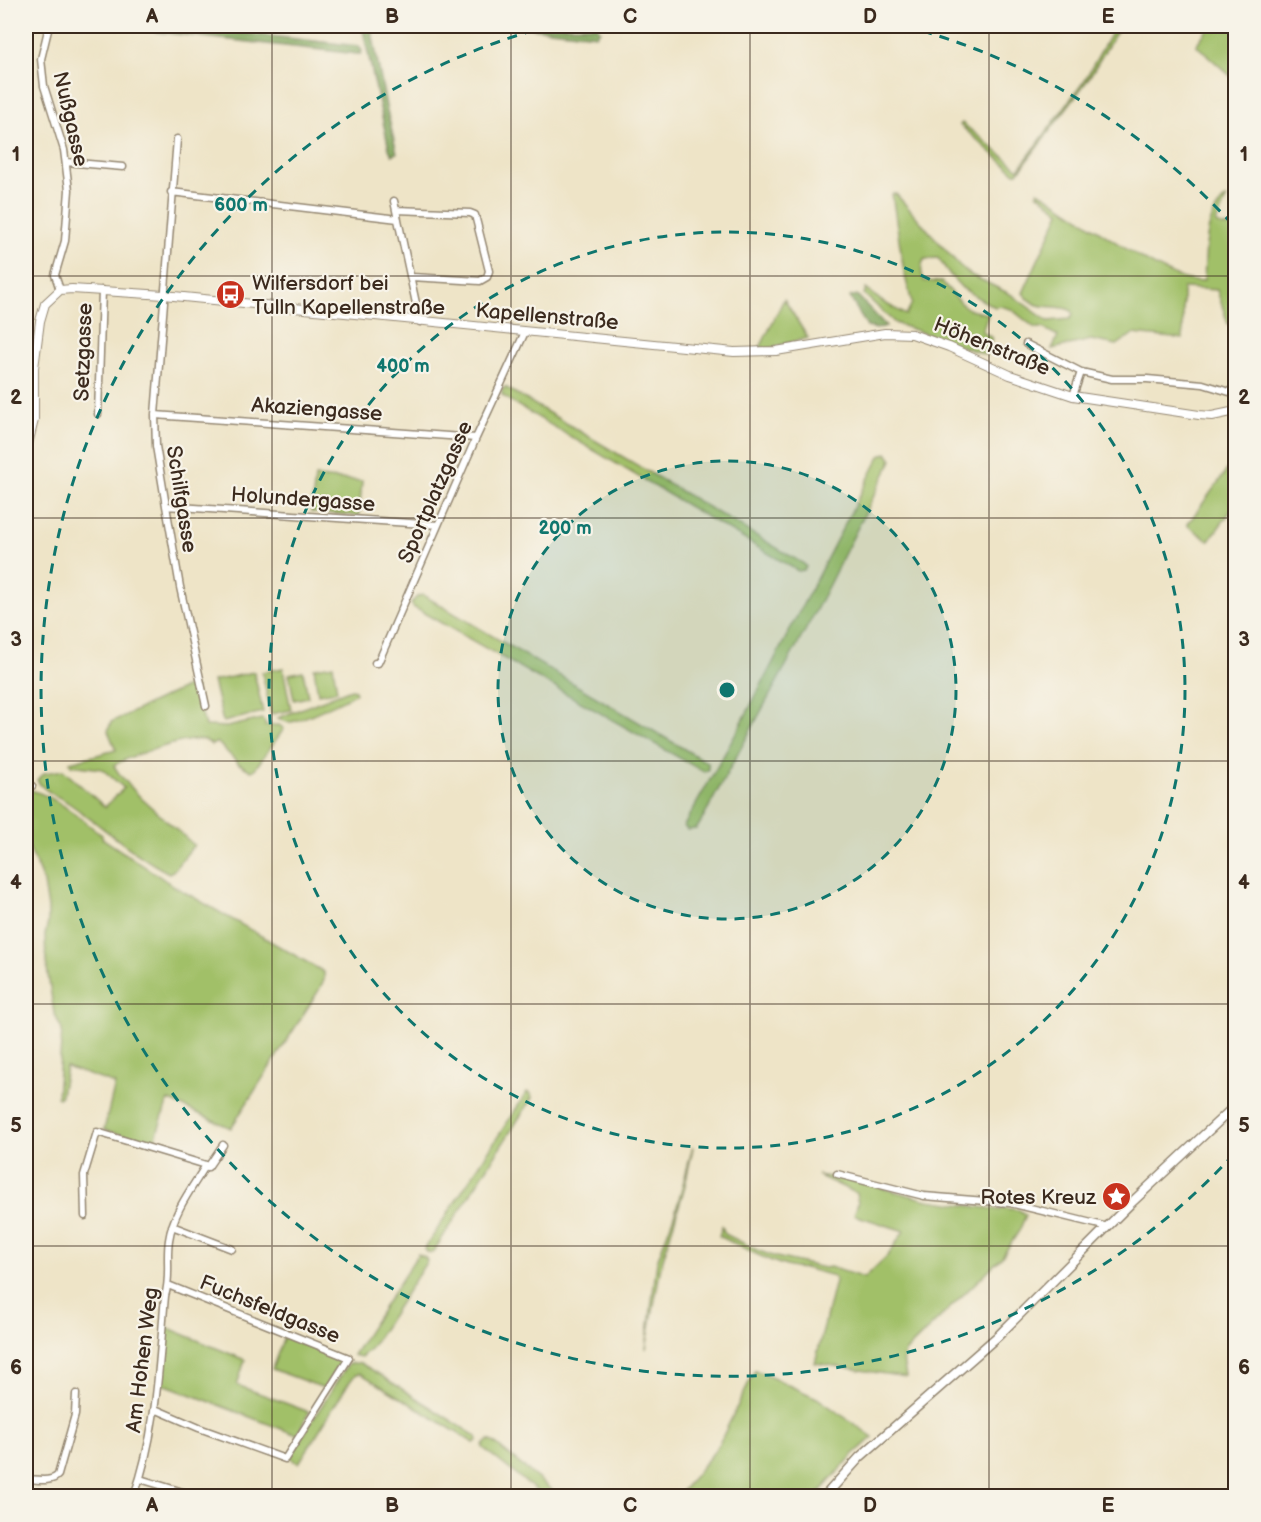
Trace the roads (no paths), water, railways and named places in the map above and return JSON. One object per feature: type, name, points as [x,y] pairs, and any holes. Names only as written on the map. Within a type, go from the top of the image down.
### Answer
[{"type":"main road","points":[[825,1497],[860,1457],[998,1336],[1130,1204],[1236,1105]]},
{"type":"street","name":"Nußgasse","points":[[50,26],[42,59],[44,86],[64,150],[69,189],[65,241],[55,275],[60,290]]},
{"type":"street","name":"Schilfgasse","points":[[177,139],[155,415],[156,446],[180,587],[206,706]]},
{"type":"street","points":[[66,162],[123,167]]},
{"type":"street","points":[[171,192],[398,219]]},
{"type":"street","points":[[394,201],[420,322]]},
{"type":"street","points":[[397,210],[475,215],[489,271],[480,281],[411,277]]},
{"type":"street","points":[[26,452],[34,420],[34,368],[40,321],[45,304],[60,290]]},
{"type":"street","name":"Kapellenstraße","points":[[60,290],[102,290],[164,295],[734,352]]},
{"type":"street","name":"Setzgasse","points":[[98,414],[102,290]]},
{"type":"street","name":"Sportplatzgasse","points":[[375,663],[378,663],[525,332]]},
{"type":"street","name":"Höhenstraße","points":[[734,352],[776,351],[885,333],[912,334],[949,347],[1010,375],[1073,396],[1198,415],[1212,416],[1236,411]]},
{"type":"street","points":[[1026,344],[1082,372],[1112,379],[1147,379],[1203,384],[1236,394]]},
{"type":"street","points":[[1073,396],[1082,372]]},
{"type":"street","name":"Akaziengasse","points":[[155,415],[476,438]]},
{"type":"street","name":"Holundergasse","points":[[166,506],[438,525]]},
{"type":"street","points":[[85,1216],[84,1175],[97,1132],[206,1165]]},
{"type":"street","name":"Am Hohen Weg","points":[[134,1497],[148,1452],[155,1409],[165,1296],[168,1286],[168,1241],[175,1215],[206,1165],[208,1167],[223,1145]]},
{"type":"street","points":[[837,1174],[924,1196],[1010,1203],[1108,1227]]},
{"type":"street","points":[[172,1226],[232,1249]]},
{"type":"street","name":"Fuchsfeldgasse","points":[[155,1409],[199,1428],[285,1459],[349,1358],[168,1286]]},
{"type":"street","points":[[26,1479],[50,1480],[58,1475],[75,1415],[76,1394]]},
{"type":"street","points":[[140,1479],[196,1497]]},
{"type":"place","name":"Wilfersdorf bei Tulln Kapellenstraße","points":[[231,295]]},
{"type":"place","name":"Rotes Kreuz","points":[[1117,1197]]}]
